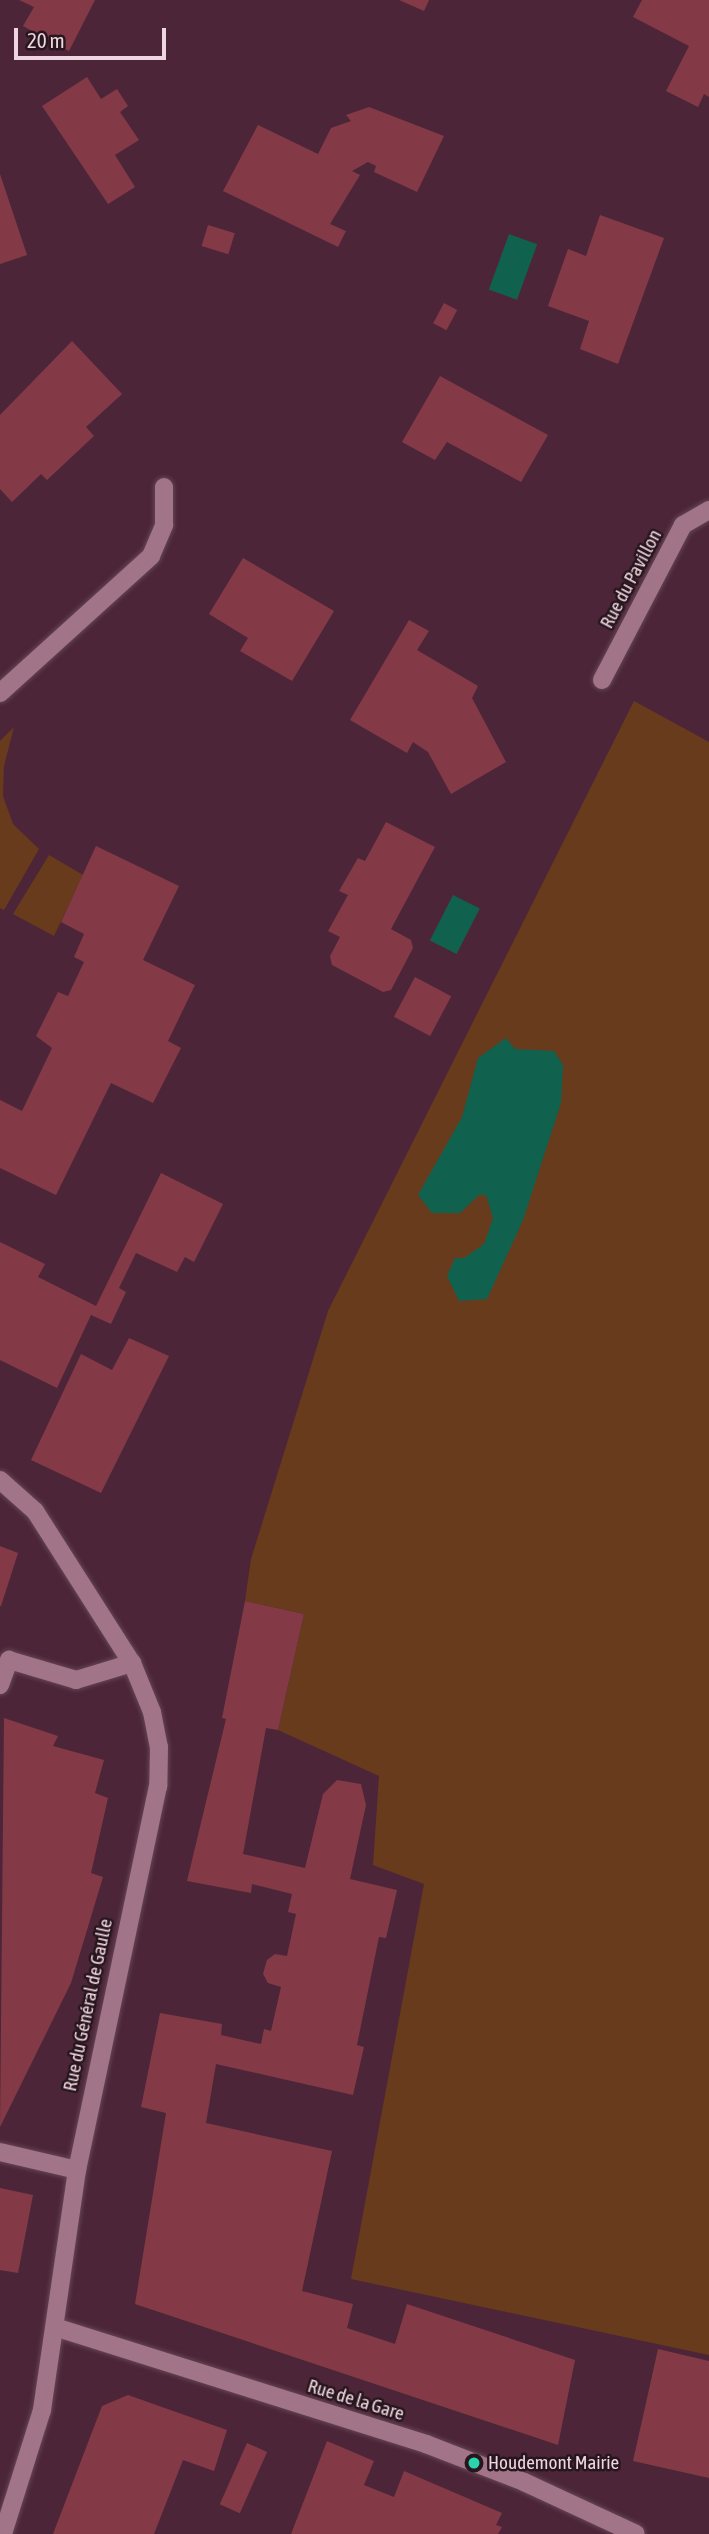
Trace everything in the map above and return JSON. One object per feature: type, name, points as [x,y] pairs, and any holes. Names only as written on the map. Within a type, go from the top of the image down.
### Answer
[{"type":"street","points":[[0,693],[151,556],[164,525],[164,487]]},
{"type":"street","name":"Rue du Pavillon","points":[[602,680],[683,524],[709,510]]},
{"type":"street","name":"Rue du Général de Gaulle","points":[[0,1480],[35,1511],[132,1662],[152,1712],[159,1747],[158,1786],[77,2170],[42,2410],[2,2534]]},
{"type":"street","points":[[0,1685],[9,1660],[76,1681],[132,1662]]},
{"type":"street","points":[[0,2152],[77,2170]]},
{"type":"street","name":"Rue de la Gare","points":[[55,2327],[426,2444],[524,2482],[636,2534]]},
{"type":"shaded area","points":[[509,234],[537,244],[517,300],[489,289]]},
{"type":"shaded area","points":[[634,701],[709,742],[709,2355],[351,2279],[424,1884],[373,1865],[379,1776],[278,1730],[304,1614],[245,1601],[251,1559],[328,1311]]},
{"type":"shaded area","points":[[14,727],[4,766],[3,796],[13,824],[39,849],[4,910],[0,908],[0,741]]},
{"type":"shaded area","points":[[49,855],[83,875],[54,936],[13,914]]},
{"type":"shaded area","points":[[453,895],[480,909],[457,954],[430,940]]},
{"type":"shaded area","points":[[506,1038],[515,1049],[554,1051],[563,1065],[561,1103],[523,1220],[487,1299],[459,1301],[447,1276],[455,1258],[464,1258],[484,1244],[493,1218],[486,1195],[479,1195],[460,1213],[432,1213],[418,1195],[462,1117],[478,1058]]},
{"type":"building","points":[[19,0],[95,0],[69,51],[23,26],[34,7]]},
{"type":"building","points":[[399,0],[429,0],[424,11]]},
{"type":"building","points":[[642,0],[709,0],[709,97],[704,94],[698,107],[666,91],[689,46],[633,17]]},
{"type":"building","points":[[87,77],[101,99],[117,89],[128,106],[120,112],[139,140],[115,155],[135,187],[108,204],[42,106]]},
{"type":"building","points":[[369,107],[444,136],[417,192],[374,172],[376,166],[368,162],[352,171],[360,175],[330,224],[346,231],[338,247],[223,191],[258,125],[318,154],[331,128],[351,121],[346,115]]},
{"type":"building","points":[[0,174],[27,255],[0,264]]},
{"type":"building","points":[[600,215],[664,238],[618,364],[580,349],[589,321],[548,306],[568,249],[586,256]]},
{"type":"building","points":[[208,225],[235,233],[228,254],[202,246]]},
{"type":"building","points":[[444,303],[457,310],[446,330],[433,323]]},
{"type":"building","points":[[72,341],[122,394],[86,427],[94,436],[47,480],[41,474],[12,502],[0,489],[0,415]]},
{"type":"building","points":[[440,376],[548,435],[521,482],[447,442],[435,460],[402,442]]},
{"type":"building","points":[[243,558],[334,611],[292,681],[240,651],[248,638],[209,614]]},
{"type":"building","points":[[409,620],[429,631],[417,650],[478,686],[472,698],[506,762],[451,794],[428,752],[413,742],[407,753],[350,720]]},
{"type":"building","points":[[386,822],[435,847],[391,929],[411,940],[413,948],[391,990],[383,992],[332,965],[330,956],[340,937],[328,931],[348,895],[339,891],[358,858],[365,861]]},
{"type":"building","points":[[96,846],[179,886],[143,960],[195,985],[168,1041],[181,1048],[153,1103],[111,1083],[56,1195],[0,1168],[0,1100],[22,1111],[52,1048],[36,1036],[58,992],[68,996],[84,962],[74,957],[84,934],[61,922]]},
{"type":"building","points":[[415,977],[451,996],[430,1036],[394,1017]]},
{"type":"building","points":[[161,1173],[223,1204],[194,1262],[185,1257],[177,1272],[136,1253],[119,1288],[126,1292],[111,1324],[91,1315],[57,1388],[0,1360],[0,1242],[45,1264],[38,1277],[96,1306]]},
{"type":"building","points":[[129,1338],[169,1356],[101,1493],[31,1460],[81,1354],[112,1370]]},
{"type":"building","points":[[0,1546],[18,1553],[1,1606],[0,1606]]},
{"type":"building","points":[[245,1601],[304,1614],[278,1730],[266,1728],[243,1854],[305,1868],[323,1794],[337,1780],[361,1784],[366,1805],[350,1879],[397,1890],[386,1938],[379,1937],[357,2045],[364,2047],[353,2095],[216,2064],[206,2123],[332,2151],[302,2291],[353,2304],[347,2328],[395,2344],[407,2304],[575,2360],[558,2445],[135,2304],[166,2113],[141,2107],[160,2013],[222,2024],[221,2035],[261,2044],[264,2029],[271,2031],[281,1987],[268,1983],[263,1974],[267,1960],[275,1954],[287,1956],[296,1914],[288,1912],[292,1894],[252,1884],[251,1893],[187,1881],[226,1719],[222,1718]]},
{"type":"building","points":[[4,1718],[58,1736],[53,1746],[104,1760],[95,1793],[108,1798],[91,1873],[103,1877],[71,1983],[0,2127]]},
{"type":"building","points":[[0,2188],[33,2195],[18,2273],[0,2270]]},
{"type":"building","points":[[658,2349],[709,2361],[709,2478],[633,2461]]},
{"type":"building","points":[[128,2395],[227,2430],[214,2471],[183,2460],[154,2534],[53,2534],[102,2406]]},
{"type":"building","points":[[327,2441],[374,2461],[364,2485],[394,2497],[404,2471],[502,2513],[496,2525],[502,2527],[498,2534],[291,2534]]},
{"type":"building","points":[[247,2443],[267,2452],[240,2513],[220,2504]]},
{"type":"place","name":"Houdemont Mairie","points":[[474,2463]]}]
